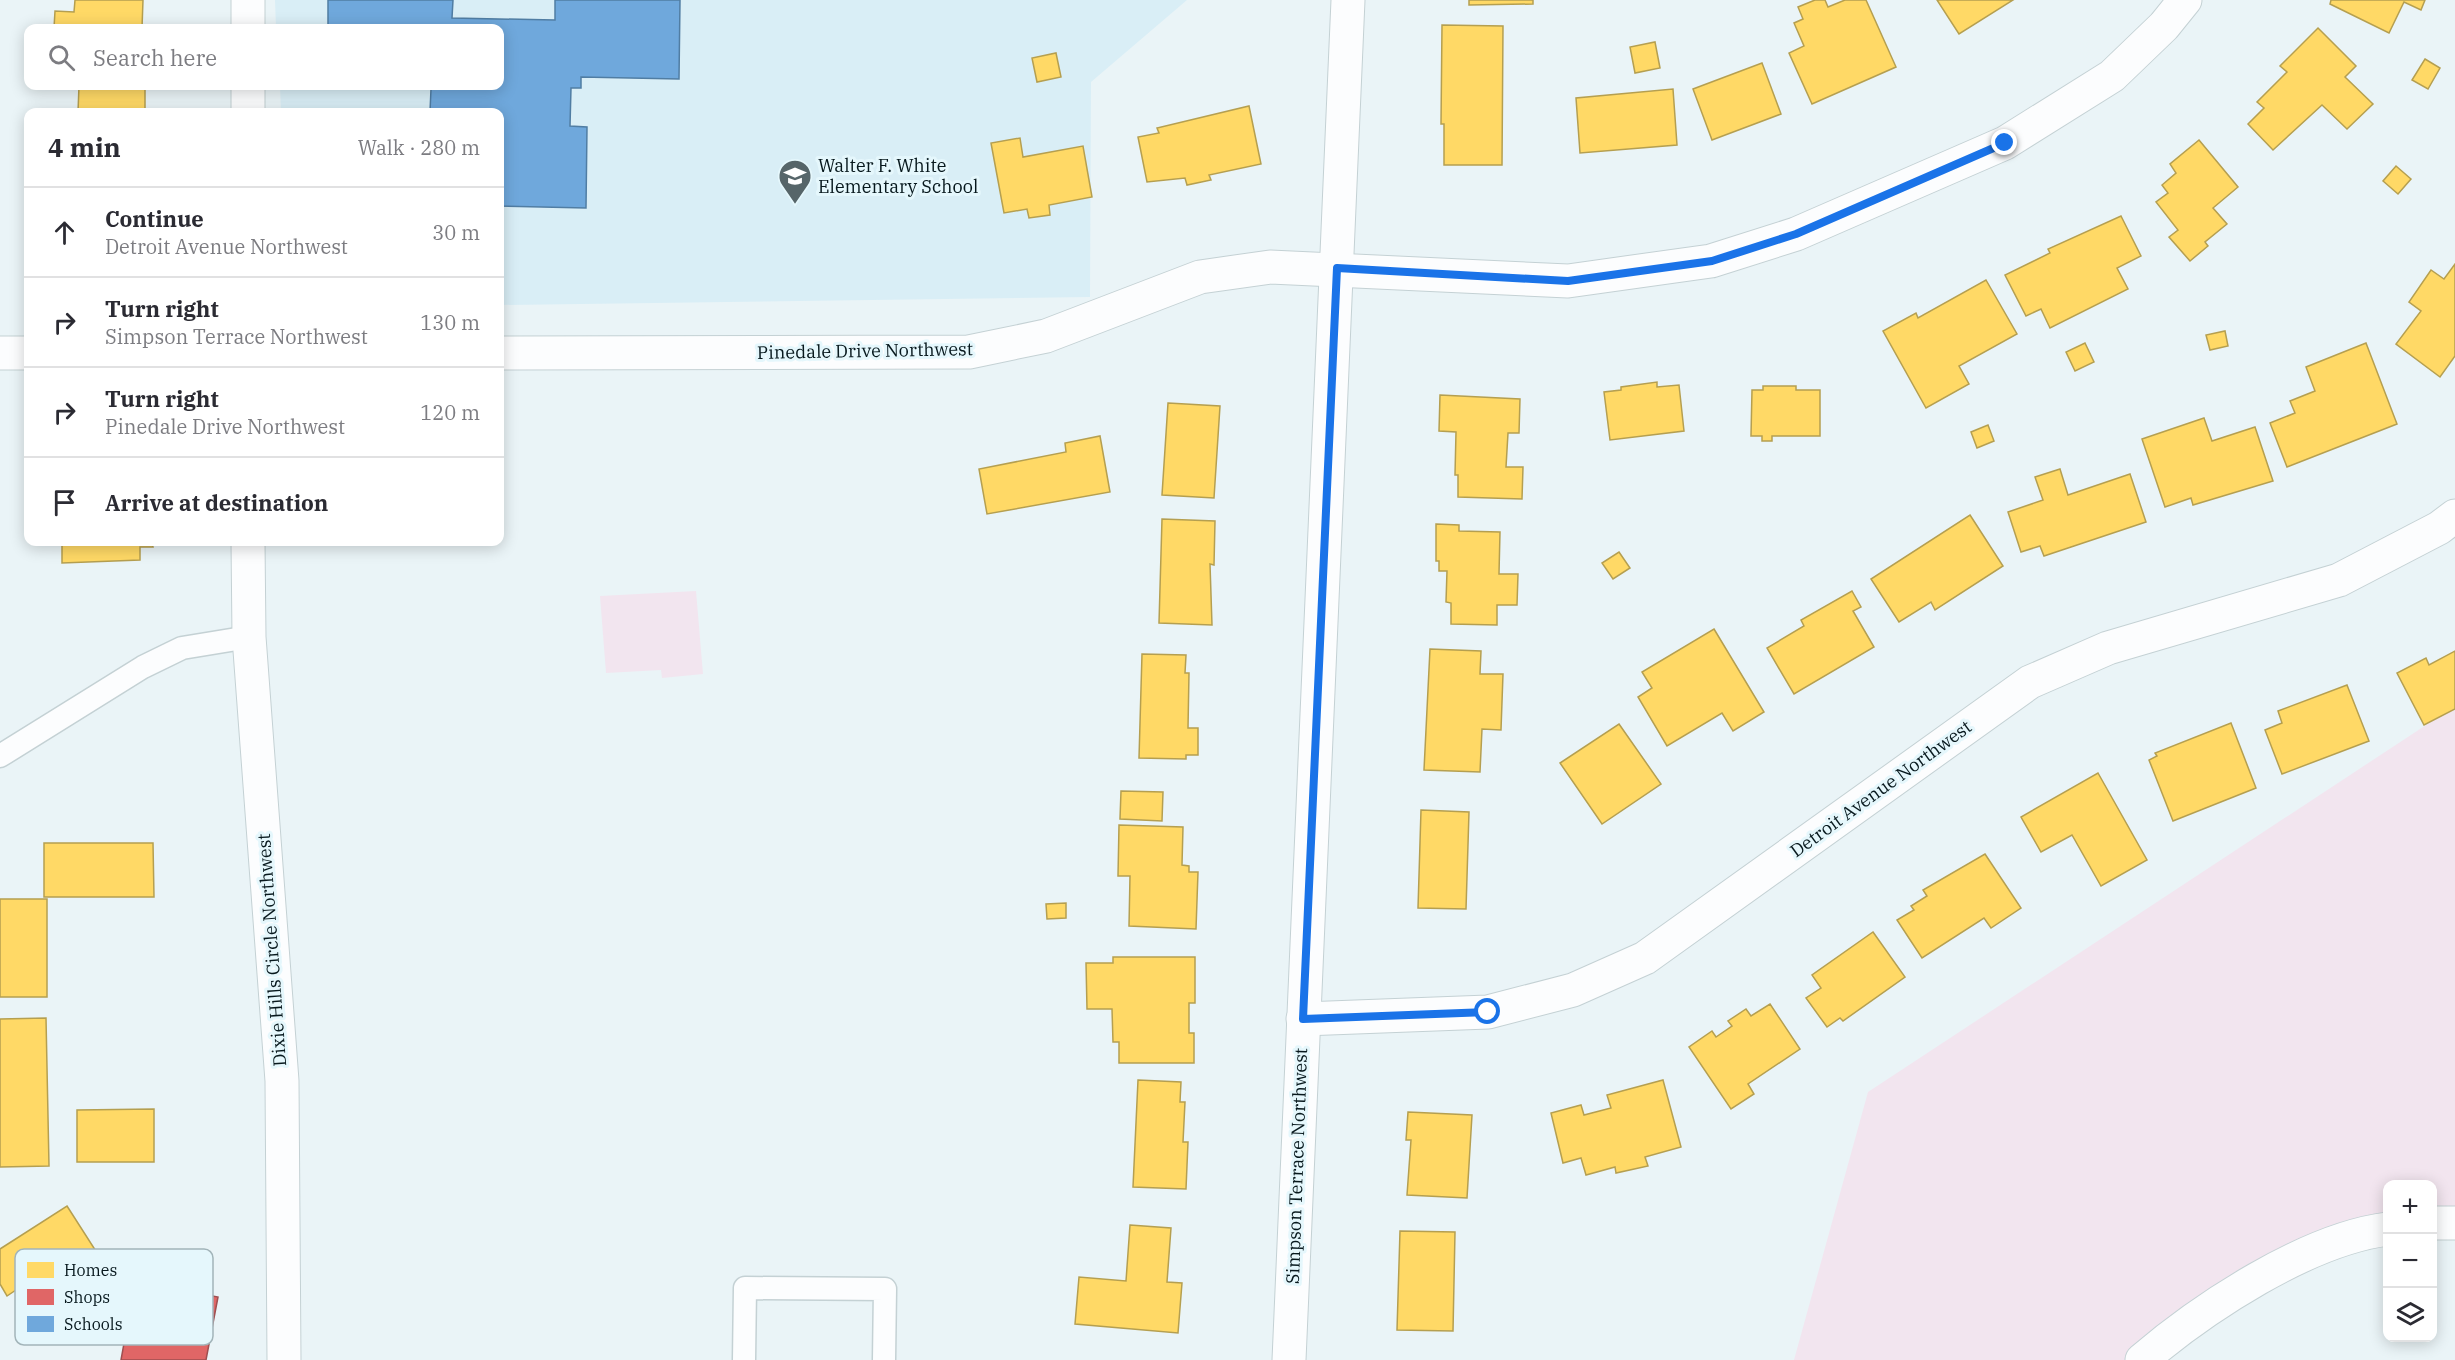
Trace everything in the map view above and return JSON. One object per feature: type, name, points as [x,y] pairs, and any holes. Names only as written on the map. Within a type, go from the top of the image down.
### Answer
[{"type":"street","points":[[248,0],[248,24]]},
{"type":"street","name":"Simpson Terrace Northwest","points":[[1289,1360],[1348,0]]},
{"type":"street","name":"Pinedale Drive Northwest","points":[[504,353],[969,352],[1046,336],[1200,277],[1270,267],[1337,268],[1568,281],[1712,261],[1796,234],[2005,143],[2112,76],[2164,26],[2185,0]]},
{"type":"street","points":[[248,90],[248,108]]},
{"type":"street","points":[[0,353],[24,353]]},
{"type":"street","name":"Detroit Avenue Northwest","points":[[1303,1019],[1488,1012],[1583,986],[1645,958],[2030,682],[2108,648],[2339,580],[2439,528],[2455,516]]},
{"type":"street","name":"Dixie Hills Circle Northwest","points":[[248,546],[249,637],[282,1081],[284,1360]]},
{"type":"street","points":[[2437,1223],[2455,1223]]},
{"type":"street","points":[[2142,1360],[2168,1338],[2261,1277],[2328,1245],[2383,1230]]},
{"type":"lane","points":[[0,756],[125,678],[182,648],[249,637]]},
{"type":"lane","points":[[744,1360],[745,1288],[885,1289],[884,1360]]},
{"type":"shaded area","name":"Walter F. White Elementary School","points":[[275,0],[1187,0],[1091,82],[1090,297],[504,305],[504,108],[281,108],[280,90],[504,90],[504,24],[276,24]]},
{"type":"shaded area","points":[[696,591],[703,674],[662,678],[661,670],[606,673],[600,596]]},
{"type":"shaded area","points":[[2455,706],[2455,1222],[2437,1219],[2437,1180],[2383,1180],[2383,1235],[2220,1315],[2162,1360],[1794,1360],[1868,1092]]},
{"type":"building: Homes","points":[[75,0],[143,0],[142,24],[54,24],[55,11],[74,12]]},
{"type":"building: Homes","points":[[1469,0],[1533,0],[1533,4],[1469,5]]},
{"type":"building: Homes","points":[[1815,0],[1825,0],[1828,7],[1845,0],[1866,0],[1896,67],[1812,104],[1789,53],[1804,46],[1794,23],[1803,19],[1798,7]]},
{"type":"building: Homes","points":[[1937,0],[2013,0],[1959,34]]},
{"type":"building: Homes","points":[[2331,0],[2425,0],[2421,10],[2404,2],[2389,33],[2330,4]]},
{"type":"building: Homes","points":[[1442,25],[1503,26],[1502,165],[1444,165],[1444,124],[1441,124]]},
{"type":"building: Homes","points":[[2318,28],[2356,66],[2345,77],[2373,104],[2347,129],[2322,105],[2273,150],[2248,124],[2264,108],[2257,102],[2287,72],[2280,66]]},
{"type":"building: Homes","points":[[1655,42],[1660,68],[1635,73],[1630,47]]},
{"type":"building: Homes","points":[[1056,53],[1061,77],[1037,82],[1032,58]]},
{"type":"building: Homes","points":[[2425,59],[2440,68],[2428,89],[2412,80]]},
{"type":"building: Homes","points":[[1762,63],[1781,114],[1712,140],[1693,89]]},
{"type":"building: Homes","points":[[1673,89],[1677,145],[1580,153],[1576,98]]},
{"type":"building: Homes","points":[[79,90],[145,90],[145,108],[78,108]]},
{"type":"building: Homes","points":[[1249,106],[1261,164],[1209,175],[1211,180],[1187,185],[1185,178],[1147,182],[1138,137],[1159,133],[1157,128]]},
{"type":"building: Homes","points":[[1020,138],[1023,157],[1083,146],[1092,197],[1049,205],[1050,215],[1029,218],[1027,209],[1004,213],[991,143]]},
{"type":"building: Homes","points":[[2199,140],[2238,187],[2213,208],[2227,224],[2205,242],[2208,246],[2190,261],[2169,237],[2178,230],[2156,202],[2168,193],[2162,185],[2176,173],[2170,164]]},
{"type":"building: Homes","points":[[2396,166],[2411,179],[2398,194],[2383,181]]},
{"type":"building: Homes","points":[[2121,216],[2141,256],[2117,268],[2128,289],[2050,328],[2041,309],[2026,316],[2005,275],[2050,253],[2048,249]]},
{"type":"building: Homes","points":[[2455,264],[2455,356],[2440,377],[2396,344],[2421,311],[2409,302],[2431,270],[2444,279]]},
{"type":"building: Homes","points":[[1986,280],[2017,334],[1959,366],[1969,384],[1926,408],[1883,331],[1916,313],[1918,318]]},
{"type":"building: Homes","points":[[2225,331],[2228,346],[2210,350],[2206,335]]},
{"type":"building: Homes","points":[[2085,343],[2094,362],[2075,371],[2066,352]]},
{"type":"building: Homes","points":[[2366,343],[2397,424],[2287,467],[2270,423],[2295,413],[2290,401],[2315,391],[2306,367]]},
{"type":"building: Homes","points":[[1657,382],[1657,387],[1679,385],[1684,431],[1610,440],[1604,392]]},
{"type":"building: Homes","points":[[1763,386],[1796,386],[1796,390],[1820,390],[1820,436],[1772,436],[1772,441],[1762,441],[1762,436],[1751,436],[1752,390],[1763,390]]},
{"type":"building: Homes","points":[[1440,395],[1520,399],[1519,433],[1508,433],[1506,467],[1523,467],[1522,499],[1458,497],[1458,475],[1455,475],[1456,432],[1439,431]]},
{"type":"building: Homes","points":[[1168,403],[1220,406],[1214,498],[1162,495]]},
{"type":"building: Homes","points":[[2204,418],[2212,441],[2255,427],[2273,481],[2193,505],[2191,498],[2165,507],[2142,439]]},
{"type":"building: Homes","points":[[1988,425],[1994,441],[1977,448],[1971,432]]},
{"type":"building: Homes","points":[[1100,436],[1110,492],[987,514],[979,469],[1066,452],[1065,443]]},
{"type":"building: Homes","points":[[2060,469],[2068,495],[2130,474],[2146,522],[2044,556],[2040,546],[2021,552],[2008,512],[2043,500],[2035,477]]},
{"type":"building: Homes","points":[[1970,515],[2003,566],[1935,610],[1931,602],[1899,622],[1871,579]]},
{"type":"building: Homes","points":[[1162,519],[1215,521],[1214,565],[1210,564],[1212,625],[1159,623]]},
{"type":"building: Homes","points":[[1436,524],[1459,525],[1459,531],[1500,532],[1499,574],[1518,574],[1517,605],[1497,605],[1497,625],[1451,624],[1451,603],[1446,602],[1447,571],[1439,571],[1439,561],[1436,561]]},
{"type":"building: Homes","points":[[62,546],[153,547],[140,547],[140,560],[62,563]]},
{"type":"building: Homes","points":[[1619,552],[1630,568],[1613,579],[1602,563]]},
{"type":"building: Homes","points":[[1852,591],[1861,607],[1853,611],[1874,647],[1794,694],[1767,648],[1804,626],[1801,620]]},
{"type":"building: Homes","points":[[1714,629],[1764,712],[1733,731],[1722,713],[1667,746],[1638,697],[1652,688],[1642,672]]},
{"type":"building: Homes","points":[[1430,649],[1481,651],[1480,674],[1503,674],[1501,730],[1482,729],[1480,772],[1424,770]]},
{"type":"building: Homes","points":[[2455,651],[2455,709],[2424,725],[2397,673],[2426,658],[2429,665]]},
{"type":"building: Homes","points":[[1142,654],[1186,655],[1185,673],[1189,673],[1188,728],[1198,728],[1198,755],[1186,755],[1186,759],[1139,758]]},
{"type":"building: Homes","points":[[2347,685],[2369,741],[2282,774],[2265,730],[2282,723],[2278,711]]},
{"type":"building: Homes","points":[[2231,723],[2256,788],[2173,821],[2149,760],[2157,756],[2155,753]]},
{"type":"building: Homes","points":[[1619,724],[1661,784],[1602,824],[1560,763]]},
{"type":"building: Homes","points":[[2098,773],[2147,860],[2101,886],[2072,835],[2041,852],[2021,817]]},
{"type":"building: Homes","points":[[1121,791],[1163,792],[1162,821],[1120,819]]},
{"type":"building: Homes","points":[[1421,810],[1469,812],[1466,909],[1418,908]]},
{"type":"building: Homes","points":[[1119,825],[1183,827],[1182,865],[1189,866],[1189,872],[1198,872],[1196,929],[1129,926],[1130,876],[1118,876]]},
{"type":"building: Homes","points":[[44,843],[153,843],[154,897],[44,897]]},
{"type":"building: Homes","points":[[1985,854],[2021,908],[1991,928],[1984,918],[1922,958],[1897,920],[1914,910],[1911,906],[1927,896],[1923,890]]},
{"type":"building: Homes","points":[[0,899],[47,899],[47,997],[0,997]]},
{"type":"building: Homes","points":[[1066,903],[1066,918],[1047,919],[1046,904]]},
{"type":"building: Homes","points":[[1873,932],[1905,977],[1843,1021],[1840,1018],[1827,1027],[1806,998],[1821,988],[1812,975]]},
{"type":"building: Homes","points":[[1113,957],[1195,957],[1195,1003],[1189,1003],[1189,1033],[1194,1033],[1194,1063],[1119,1063],[1119,1042],[1113,1042],[1112,1009],[1087,1009],[1086,963],[1113,963]]},
{"type":"building: Homes","points":[[1770,1004],[1800,1049],[1748,1084],[1754,1094],[1731,1109],[1689,1047],[1712,1031],[1716,1037],[1732,1026],[1728,1021],[1746,1009],[1751,1016]]},
{"type":"building: Homes","points":[[46,1018],[49,1166],[0,1167],[0,1019]]},
{"type":"building: Homes","points":[[1138,1080],[1181,1082],[1180,1102],[1185,1102],[1183,1142],[1188,1142],[1186,1189],[1133,1187]]},
{"type":"building: Homes","points":[[1663,1080],[1681,1147],[1645,1157],[1648,1166],[1616,1173],[1615,1167],[1586,1175],[1581,1158],[1563,1163],[1551,1113],[1581,1105],[1584,1115],[1611,1108],[1607,1095]]},
{"type":"building: Homes","points":[[154,1109],[154,1162],[77,1162],[77,1110]]},
{"type":"building: Homes","points":[[1408,1112],[1472,1115],[1467,1198],[1407,1195],[1411,1140],[1406,1140]]},
{"type":"building: Homes","points":[[67,1206],[95,1249],[15,1249],[15,1291],[7,1296],[0,1284],[0,1249]]},
{"type":"building: Homes","points":[[1130,1225],[1171,1228],[1167,1282],[1182,1283],[1178,1333],[1075,1324],[1079,1277],[1126,1281]]},
{"type":"building: Homes","points":[[1400,1231],[1455,1232],[1453,1331],[1397,1330]]},
{"type":"building: Shops","points":[[213,1296],[218,1297],[213,1323]]},
{"type":"building: Shops","points":[[124,1345],[209,1345],[206,1360],[121,1360]]},
{"type":"building: Schools","points":[[328,0],[453,0],[452,18],[555,20],[555,0],[680,0],[679,79],[581,77],[581,88],[571,88],[570,126],[587,127],[586,208],[504,206],[504,108],[430,108],[431,90],[504,90],[504,24],[328,24]]},
{"type":"place","name":"Walter F. White Elementary School","points":[[795,205]]},
{"type":"route","points":[[1488,1012],[1303,1019],[1337,268],[1568,281],[1712,261],[1796,234],[2005,143]]}]
